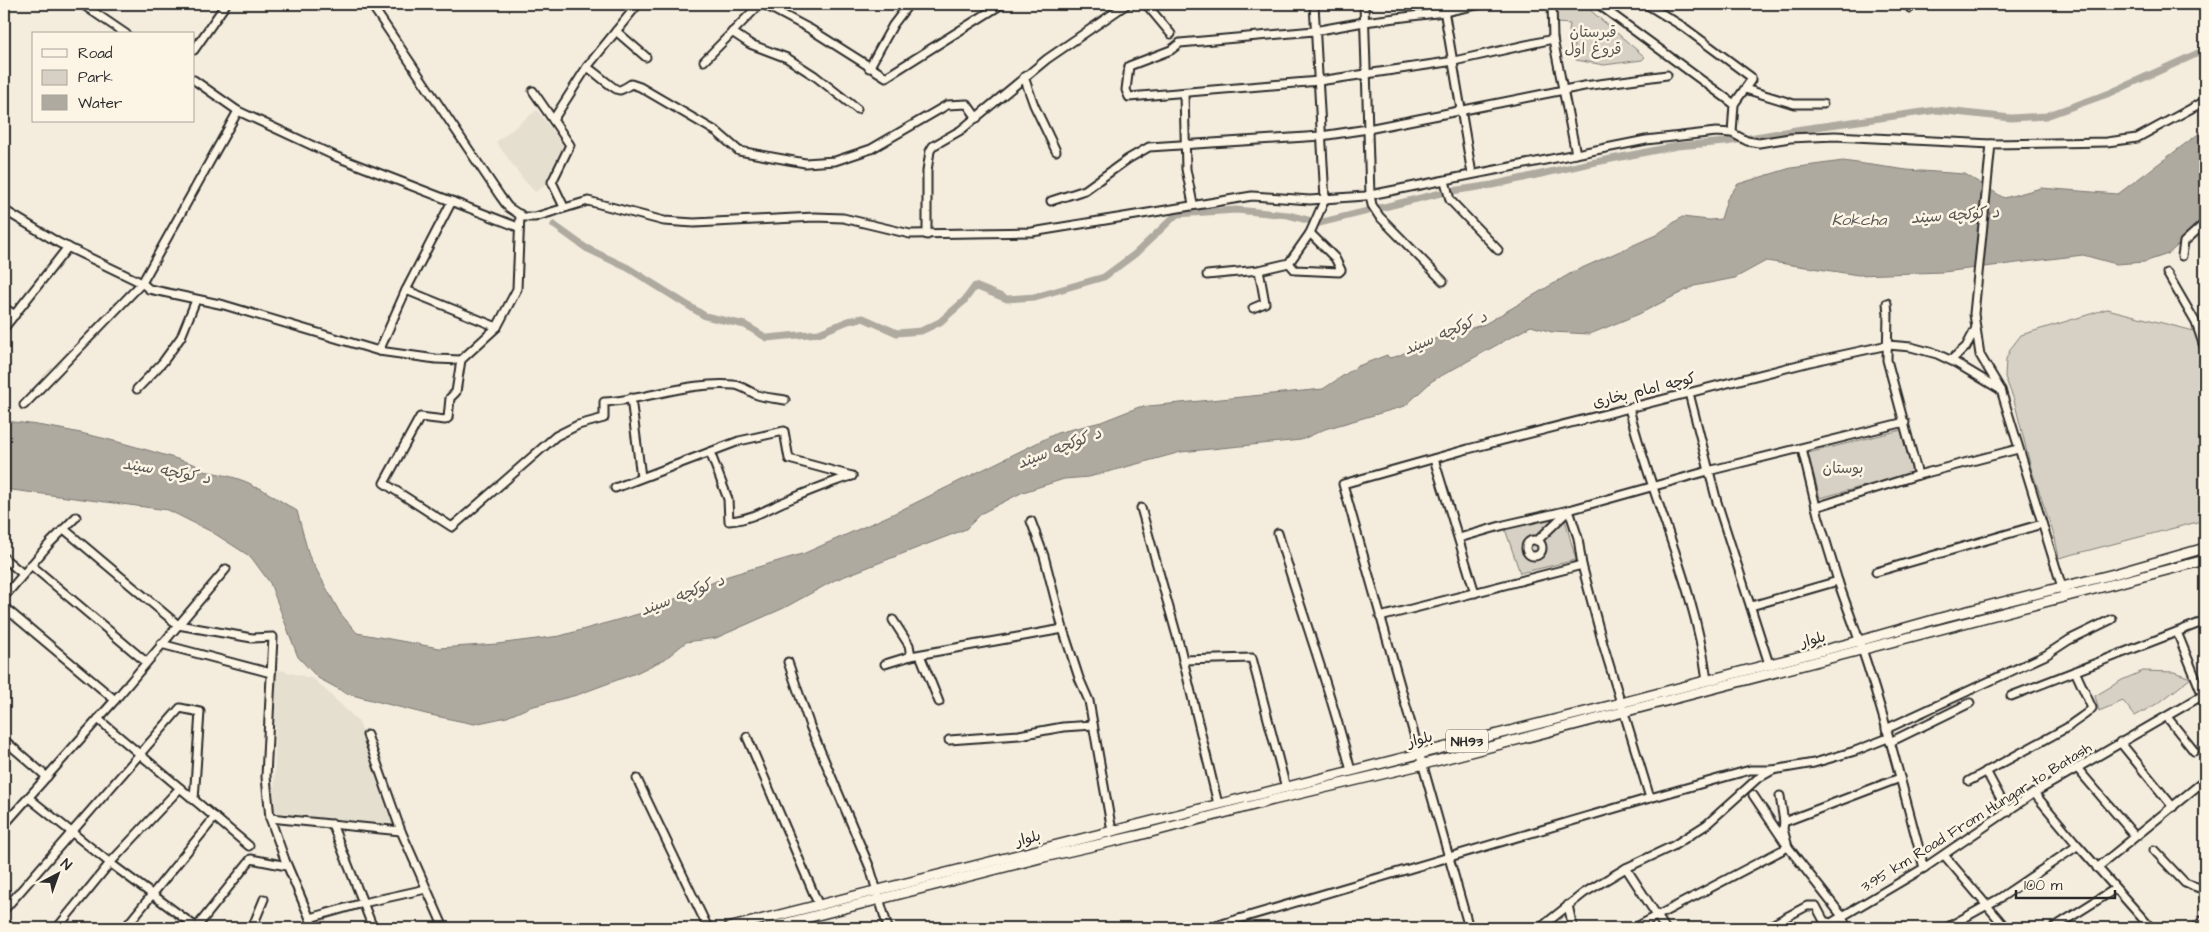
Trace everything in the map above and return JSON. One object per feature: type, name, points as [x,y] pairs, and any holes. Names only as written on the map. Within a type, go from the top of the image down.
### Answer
[{"type":"main road","name":"بلوار","points":[[1860,645],[2062,586],[2114,574],[2205,548]]},
{"type":"main road","name":"بلوار","points":[[1042,853],[1136,836],[1273,800],[1424,764],[1624,712],[1860,645],[2065,597],[2205,560]]},
{"type":"main road","name":"بلوار","points":[[767,928],[878,896],[1042,853],[1112,831],[1769,664],[1799,661]]},
{"type":"main road","name":"بلوار","points":[[728,928],[819,906],[878,896]]},
{"type":"main road","points":[[4,924],[10,928]]},
{"type":"street","points":[[82,4],[123,32]]},
{"type":"street","points":[[195,49],[226,4]]},
{"type":"street","points":[[371,4],[500,196],[508,207],[523,217],[534,217],[588,201],[664,221],[694,223],[815,217],[843,218],[910,234],[927,235],[1048,230],[1193,204],[1252,196],[1324,199],[1446,185],[1472,174],[1646,140],[1716,132],[1732,133],[1747,141],[1759,143],[1790,138],[1835,136],[1991,144],[2107,142],[2137,138],[2205,100]]},
{"type":"street","points":[[553,120],[587,67],[638,4]]},
{"type":"street","points":[[704,61],[761,4],[810,29],[882,76],[890,75],[1002,4]]},
{"type":"street","points":[[869,68],[893,25],[909,4]]},
{"type":"street","points":[[927,235],[927,171],[930,151],[933,146],[962,130],[1046,59],[1127,4]]},
{"type":"street","points":[[1146,4],[1171,34]]},
{"type":"street","points":[[1207,275],[1259,270],[1290,263],[1311,229],[1324,199],[1314,4]]},
{"type":"street","points":[[1364,4],[1365,73],[1372,205],[1379,216],[1444,281]]},
{"type":"street","points":[[1443,4],[1472,174]]},
{"type":"street","points":[[1481,4],[1444,12],[1364,22],[1314,31],[1180,43],[1172,50],[1129,66],[1126,90],[1129,98],[1319,81],[1454,61],[1553,40]]},
{"type":"street","points":[[1552,4],[1553,40],[1576,154]]},
{"type":"street","points":[[1598,4],[1734,104]]},
{"type":"street","points":[[1646,4],[1682,26],[1751,77],[1734,104],[1732,133]]},
{"type":"street","points":[[616,32],[646,57]]},
{"type":"street","points":[[732,32],[750,44],[787,58],[816,76],[857,110]]},
{"type":"street","points":[[587,67],[599,74],[615,89],[620,90],[631,84],[640,87],[716,132],[739,151],[805,163],[835,161],[871,148],[947,105],[966,104],[977,118]]},
{"type":"street","points":[[1051,201],[1085,190],[1128,159],[1149,147],[1185,143],[1321,136],[1368,129],[1564,90],[1667,75]]},
{"type":"street","points":[[1024,77],[1034,105],[1056,150]]},
{"type":"street","points":[[195,81],[238,110],[337,157],[518,227]]},
{"type":"street","points":[[1745,89],[1794,104],[1822,104]]},
{"type":"street","points":[[533,91],[570,145],[552,182],[564,207]]},
{"type":"street","points":[[1184,94],[1186,169],[1193,204]]},
{"type":"street","points":[[24,405],[142,283],[238,110]]},
{"type":"street","points":[[1991,144],[1974,314],[1980,355],[2001,390],[2065,597]]},
{"type":"street","points":[[1446,185],[1450,200],[1498,250]]},
{"type":"street","points":[[379,351],[406,290],[452,201]]},
{"type":"street","points":[[4,210],[68,247],[142,283],[149,289],[224,305],[379,351],[436,359],[461,360]]},
{"type":"street","points":[[520,214],[517,289],[497,327],[461,360],[456,392],[450,398],[447,419],[420,417],[384,483],[452,527],[556,436],[578,425],[604,418],[604,402],[687,387],[723,385],[736,385],[756,395],[785,400]]},
{"type":"street","points":[[2182,256],[2184,242],[2205,223]]},
{"type":"street","points":[[1290,263],[1295,270],[1339,272],[1341,270],[1335,258],[1311,229]]},
{"type":"street","points":[[4,328],[68,247]]},
{"type":"street","points":[[1253,308],[1265,303],[1259,270]]},
{"type":"street","points":[[2168,273],[2196,324],[2205,348]]},
{"type":"street","points":[[406,290],[497,327]]},
{"type":"street","points":[[137,389],[163,362],[180,337],[196,300]]},
{"type":"street","points":[[1887,303],[1887,360],[1918,475]]},
{"type":"street","points":[[4,308],[15,314]]},
{"type":"street","points":[[1951,360],[1966,347],[1976,328]]},
{"type":"street","name":"کوچه امام بخاری","points":[[1380,618],[1342,486],[1345,482],[1810,362],[1888,345],[1929,352],[1951,360],[2001,390]]},
{"type":"street","points":[[1689,393],[1708,471],[1769,664]]},
{"type":"street","points":[[631,398],[641,477]]},
{"type":"street","points":[[1629,408],[1653,486],[1678,557],[1702,643],[1707,680]]},
{"type":"street","points":[[1459,538],[1569,510],[1708,471],[1905,422]]},
{"type":"street","points":[[614,488],[739,441],[784,432],[789,459],[852,476],[832,482],[740,520],[729,521],[728,499],[710,452]]},
{"type":"street","points":[[1802,449],[1816,508],[1886,729],[1924,868]]},
{"type":"street","points":[[1816,508],[1918,475],[2018,449]]},
{"type":"street","points":[[1434,459],[1474,593]]},
{"type":"street","points":[[1141,508],[1183,660],[1209,760],[1218,804]]},
{"type":"street","points":[[1537,541],[1569,510]]},
{"type":"street","points":[[1569,510],[1578,538],[1582,565],[1650,798]]},
{"type":"street","points":[[4,598],[23,574],[76,516]]},
{"type":"street","points":[[1031,521],[1044,556],[1063,629],[1079,678],[1090,701],[1112,831]]},
{"type":"street","points":[[1876,572],[2042,524]]},
{"type":"street","points":[[64,529],[178,625],[252,638],[273,637],[266,777],[270,818],[314,928]]},
{"type":"street","points":[[1278,533],[1340,727],[1351,771]]},
{"type":"street","points":[[4,558],[23,574]]},
{"type":"street","points":[[31,565],[146,662]]},
{"type":"street","points":[[1469,928],[1424,764],[1380,618],[1582,565]]},
{"type":"street","points":[[4,825],[115,700],[226,569]]},
{"type":"street","points":[[1751,606],[1838,581]]},
{"type":"street","points":[[4,607],[115,700]]},
{"type":"street","points":[[1886,729],[2046,655],[2069,640],[2112,619]]},
{"type":"street","points":[[893,620],[908,645],[911,656]]},
{"type":"street","points":[[2011,696],[2205,621]]},
{"type":"street","points":[[885,664],[911,656],[1063,629]]},
{"type":"street","points":[[2177,632],[2204,695]]},
{"type":"street","points":[[161,644],[271,673]]},
{"type":"street","points":[[920,655],[939,702]]},
{"type":"street","points":[[1183,660],[1252,658],[1286,788]]},
{"type":"street","points":[[788,662],[810,726],[870,868],[888,928]]},
{"type":"street","points":[[1969,781],[2068,727],[2078,717],[2091,710],[2075,671]]},
{"type":"street","name":"3.95 km Road From Hungar to Batash","points":[[1766,928],[1807,906],[1816,906],[1824,921],[1831,924],[1924,868],[2034,793],[2204,695]]},
{"type":"street","points":[[1208,928],[1750,770],[1773,770],[1814,763],[1889,740],[1970,703]]},
{"type":"street","points":[[4,910],[180,708],[200,712],[194,800]]},
{"type":"street","points":[[2167,717],[2194,751]]},
{"type":"street","points":[[98,719],[249,846]]},
{"type":"street","points":[[949,740],[1019,735],[1064,727],[1093,725]]},
{"type":"street","points":[[367,735],[400,831],[444,928]]},
{"type":"street","points":[[747,737],[819,906]]},
{"type":"street","points":[[4,740],[47,777]]},
{"type":"street","points":[[2120,742],[2173,806]]},
{"type":"street","points":[[2077,768],[2135,836]]},
{"type":"street","points":[[1540,928],[1584,893],[1626,868],[1673,846],[1706,825],[1757,779],[1773,770]]},
{"type":"street","points":[[1986,771],[2008,812]]},
{"type":"street","points":[[1784,822],[1900,778]]},
{"type":"street","points":[[638,779],[708,928]]},
{"type":"street","points":[[2097,868],[2205,780]]},
{"type":"street","points":[[58,928],[110,863],[180,788]]},
{"type":"street","points":[[2034,793],[2077,846],[2151,928]]},
{"type":"street","points":[[1753,795],[1788,847],[1842,916],[1847,928]]},
{"type":"street","points":[[1780,796],[1784,822],[1783,829],[1788,847]]},
{"type":"street","points":[[28,798],[196,928],[251,859],[288,866]]},
{"type":"street","points":[[125,928],[215,817]]},
{"type":"street","points":[[270,818],[400,831]]},
{"type":"street","points":[[332,824],[373,928]]},
{"type":"street","points":[[1946,928],[1987,906],[2077,846]]},
{"type":"street","points":[[1634,928],[1788,847]]},
{"type":"street","points":[[2154,850],[2185,883],[2205,890]]},
{"type":"street","points":[[1944,854],[2006,928]]},
{"type":"street","points":[[1626,868],[1665,928]]},
{"type":"street","points":[[310,918],[363,903],[426,889]]},
{"type":"street","points":[[2053,928],[2115,889]]},
{"type":"street","points":[[252,928],[264,899]]},
{"type":"street","points":[[1568,906],[1573,928]]},
{"type":"street","points":[[2196,928],[2205,918]]},
{"type":"shaded area","points":[[537,110],[568,151],[551,182],[535,192],[496,142]]},
{"type":"shaded area","points":[[276,669],[314,679],[359,722],[397,827],[274,814]]},
{"type":"green space","name":"قبرستان قروغ اول","points":[[1555,4],[1583,4],[1645,57],[1642,60],[1604,65],[1576,60],[1572,33],[1569,32],[1570,24],[1556,23]]},
{"type":"green space","points":[[2107,309],[2194,331],[2205,368],[2205,520],[2059,558],[2055,538],[2031,468],[2014,400],[2005,377],[2006,359],[2011,348],[2021,335]]},
{"type":"green space","name":"بوستان","points":[[1901,430],[1913,473],[1820,498],[1808,453]]},
{"type":"green space","points":[[1564,516],[1576,560],[1520,573],[1505,529]]},
{"type":"green space","points":[[2143,671],[2174,672],[2191,678],[2160,702],[2135,716],[2123,701],[2099,711],[2095,696],[2122,680]]},
{"type":"water","name":"Kokcha","points":[[2205,129],[2205,215],[2194,231],[2168,254],[2144,262],[2116,264],[2083,255],[1943,272],[1858,275],[1766,261],[1735,278],[1694,286],[1639,314],[1590,334],[1552,332],[1531,326],[1432,381],[1405,406],[1325,429],[1301,440],[1181,452],[1089,477],[1064,479],[1023,492],[982,513],[966,529],[835,580],[784,608],[716,638],[686,642],[665,659],[636,673],[577,695],[530,707],[507,717],[474,724],[348,694],[318,678],[298,657],[270,583],[251,557],[212,532],[168,510],[4,489],[4,421],[77,432],[125,444],[196,465],[197,470],[245,481],[297,511],[309,556],[340,613],[357,633],[439,648],[497,644],[560,636],[642,613],[728,576],[805,553],[895,513],[1057,433],[1101,422],[1139,407],[1323,389],[1358,366],[1387,355],[1389,358],[1398,356],[1425,342],[1485,324],[1573,272],[1656,235],[1682,217],[1709,220],[1721,219],[1727,199],[1738,184],[1791,168],[1843,161],[1907,170],[1965,174],[2004,198],[2041,188],[2118,194]]},
{"type":"waterway","points":[[554,225],[586,248],[628,268],[705,316],[745,325],[767,338],[819,333],[848,321],[863,318],[897,333],[921,331],[940,322],[964,301],[975,286],[1007,299],[1035,297],[1104,277],[1135,254],[1177,214],[1236,210],[1288,215],[1319,223],[1445,192],[1492,185],[1677,146],[1726,142],[1937,110],[2011,118],[2046,116],[2110,93],[2205,50]]},
{"type":"water label","name":"د کوکچه سیند","points":[[1955,214]]},
{"type":"water label","name":"د کوکچه سیند","points":[[1445,332]]},
{"type":"water label","name":"د کوکچه سیند","points":[[1059,447]]},
{"type":"water label","name":"د کوکچه سیند","points":[[167,470]]},
{"type":"water label","name":"د کوکچه سیند","points":[[682,594]]}]
